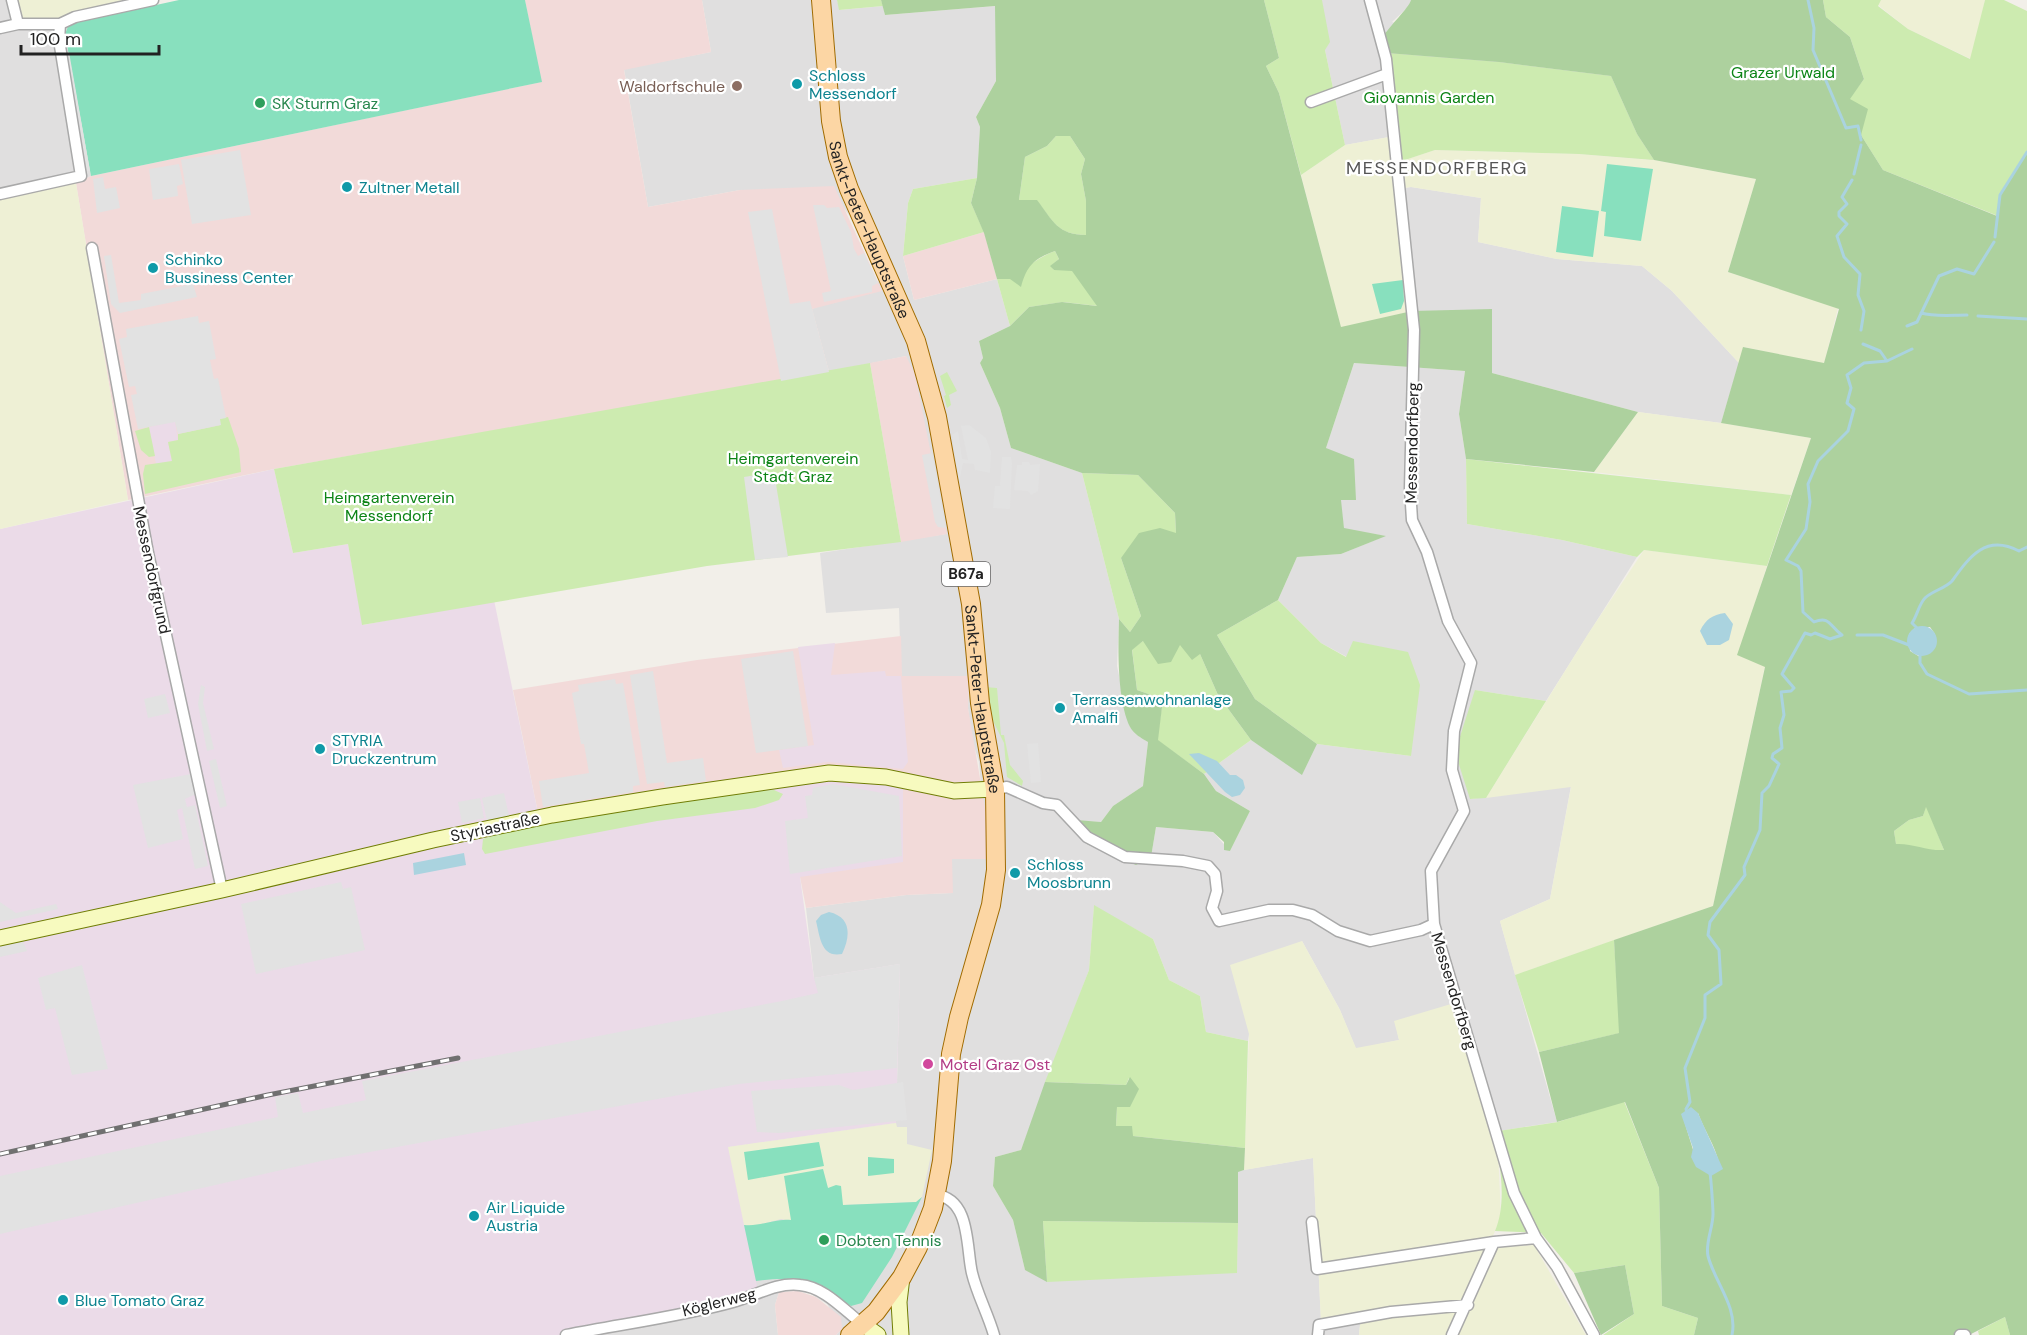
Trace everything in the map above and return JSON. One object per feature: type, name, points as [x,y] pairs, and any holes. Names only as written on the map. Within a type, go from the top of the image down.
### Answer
[{"type":"main road","name":"Sankt-Peter-Hauptstraße","points":[[821,0],[831,121],[838,157],[849,189],[915,341],[937,417],[971,604],[980,703],[995,789],[996,870],[991,905],[959,1017],[951,1054],[942,1161],[936,1195],[918,1247],[902,1277]]},
{"type":"main road","name":"B67a","points":[[859,1331],[902,1277]]},
{"type":"street","points":[[12,0],[18,24]]},
{"type":"street","points":[[0,28],[18,24],[60,24],[75,17],[153,0]]},
{"type":"street","name":"Messendorfberg","points":[[1370,0],[1386,59],[1414,330],[1410,488],[1412,520],[1427,552],[1448,621],[1471,663],[1454,731],[1452,770],[1464,811],[1431,871],[1434,924],[1514,1193],[1536,1238],[1557,1266],[1594,1335]]},
{"type":"street","points":[[0,194],[81,176],[59,40],[60,24]]},
{"type":"street","points":[[1311,102],[1387,74]]},
{"type":"street","name":"Messendorfgrund","points":[[92,248],[142,524],[222,890]]},
{"type":"street","name":"Styriastraße","points":[[0,938],[552,815],[829,773],[886,777],[954,791],[995,789]]},
{"type":"street","points":[[995,789],[1007,787],[1043,804],[1057,805],[1087,837],[1125,857],[1183,861],[1208,866],[1215,874],[1217,891],[1212,908],[1219,921],[1269,910],[1293,910],[1312,915],[1338,931],[1370,941],[1421,930],[1434,924]]},
{"type":"street","points":[[936,1195],[946,1197],[960,1211],[966,1227],[972,1274],[994,1335]]},
{"type":"street","points":[[1312,1222],[1317,1269],[1494,1242],[1536,1238]]},
{"type":"street","points":[[1452,1335],[1468,1305],[1494,1242]]},
{"type":"street","name":"Sankt-Peter-Hauptstraße","points":[[901,1335],[899,1302],[902,1277]]},
{"type":"street","name":"Köglerweg","points":[[566,1335],[734,1302],[771,1288],[792,1284],[807,1286],[819,1291],[859,1331]]},
{"type":"street","points":[[1318,1335],[1318,1325],[1391,1312],[1468,1305]]},
{"type":"street","points":[[859,1331],[878,1335]]},
{"type":"street","points":[[1960,1335],[1965,1335]]},
{"type":"shaded area","points":[[0,0],[17,0],[67,17],[69,24],[65,34],[91,176],[76,183],[0,199]]},
{"type":"shaded area","points":[[525,0],[702,0],[711,52],[624,70],[648,207],[740,190],[834,186],[882,291],[812,309],[829,372],[274,469],[128,500],[76,183],[91,176],[541,82]]},
{"type":"shaded area","points":[[702,0],[837,0],[840,10],[883,6],[885,15],[996,6],[996,81],[976,117],[980,127],[977,178],[913,189],[908,203],[903,256],[914,300],[997,279],[1010,326],[979,341],[983,358],[980,363],[1000,408],[1011,448],[1082,473],[1119,619],[1117,666],[1130,727],[1148,742],[1143,786],[1113,806],[1101,822],[1065,820],[1151,857],[1156,827],[1213,832],[1230,851],[1250,811],[1216,791],[1204,774],[1251,740],[1302,774],[1317,744],[1411,756],[1347,657],[1321,643],[1278,600],[1297,557],[1341,554],[1385,536],[1344,529],[1340,500],[1356,500],[1326,448],[1354,363],[1465,371],[1459,414],[1466,459],[1467,524],[1562,540],[1637,557],[1546,701],[1475,690],[1471,799],[1571,786],[1550,899],[1500,921],[1557,1122],[1492,1132],[1395,1021],[1399,1040],[1356,1049],[1340,1010],[1302,941],[1249,1034],[1248,1041],[1206,1032],[1200,996],[1169,980],[1153,939],[1094,906],[1089,970],[1021,1150],[995,1157],[993,1186],[1013,1220],[1025,1270],[1237,1273],[1238,1171],[1313,1158],[1321,1321],[1361,1315],[1359,1335],[836,1335],[842,1329],[827,1304],[809,1293],[791,1291],[779,1292],[775,1305],[778,1335],[592,1335],[728,1147],[896,1123],[900,964],[814,978],[806,908],[906,895],[952,893],[952,859],[987,859],[979,762],[972,740],[968,708],[969,676],[901,676],[899,608],[826,613],[820,553],[946,534],[906,356],[829,372],[812,309],[879,281],[849,215],[843,207],[773,191],[740,190],[648,207],[624,69],[711,52]]},
{"type":"shaded area","points":[[1322,0],[1411,0],[1410,5],[1392,22],[1499,62],[1611,76],[1637,134],[1654,160],[1389,137],[1345,145],[1325,50]]},
{"type":"shaded area","points":[[69,52],[90,171],[80,171],[62,57]]},
{"type":"shaded area","points":[[240,150],[251,215],[192,224],[181,160]]},
{"type":"shaded area","points":[[179,164],[183,184],[177,186],[178,196],[153,200],[149,169]]},
{"type":"shaded area","points":[[103,177],[105,189],[116,187],[120,208],[97,213],[93,179]]},
{"type":"shaded area","points":[[1411,187],[1481,198],[1478,242],[1557,259],[1642,266],[1672,291],[1739,363],[1721,423],[1638,412],[1492,373],[1412,311],[1398,189]]},
{"type":"shaded area","points":[[813,205],[824,205],[827,208],[839,207],[851,232],[854,249],[858,256],[864,253],[878,283],[872,286],[872,292],[824,302],[822,293],[831,291]]},
{"type":"shaded area","points":[[772,209],[790,304],[810,301],[829,372],[781,381],[748,212]]},
{"type":"shaded area","points":[[984,232],[997,279],[914,300],[903,256]]},
{"type":"shaded area","points":[[111,255],[119,303],[141,300],[141,294],[193,284],[197,297],[120,313],[111,304],[104,256]]},
{"type":"shaded area","points":[[198,316],[199,323],[209,321],[216,359],[210,360],[214,379],[218,378],[226,418],[220,419],[221,425],[178,434],[175,422],[138,429],[131,395],[137,394],[135,386],[129,387],[119,339],[127,337],[126,329]]},
{"type":"shaded area","points":[[906,356],[915,374],[947,534],[901,542],[870,363]]},
{"type":"shaded area","points":[[175,421],[178,440],[168,442],[172,461],[156,464],[149,427]]},
{"type":"shaded area","points":[[969,425],[986,438],[991,452],[990,473],[975,470],[974,464],[963,463],[959,483],[952,435],[958,431],[962,459],[968,460],[961,426]]},
{"type":"shaded area","points":[[932,453],[946,528],[938,527],[935,522],[922,455]]},
{"type":"shaded area","points":[[1002,457],[1011,457],[1010,509],[993,508],[995,486],[1000,486]]},
{"type":"shaded area","points":[[1022,462],[1029,462],[1030,465],[1040,464],[1038,491],[1031,495],[1028,491],[1014,490],[1017,465],[1022,465]]},
{"type":"shaded area","points":[[274,469],[293,553],[348,544],[363,625],[494,600],[538,813],[825,765],[903,773],[903,862],[800,877],[814,978],[900,964],[896,1123],[729,1147],[760,1301],[592,1335],[0,1335],[0,529]]},
{"type":"shaded area","points":[[774,472],[788,557],[755,560],[744,477]]},
{"type":"shaded area","points":[[901,636],[902,676],[969,676],[968,708],[987,819],[988,859],[952,859],[953,893],[906,895],[806,908],[800,877],[538,813],[513,690],[697,660]]},
{"type":"shaded area","points":[[835,643],[831,675],[885,671],[886,676],[901,676],[908,762],[903,769],[828,762],[783,768],[779,750],[814,745],[798,647]]},
{"type":"shaded area","points":[[793,651],[808,746],[756,753],[741,659]]},
{"type":"shaded area","points":[[653,671],[667,763],[703,758],[706,781],[665,787],[664,782],[647,784],[630,675]]},
{"type":"shaded area","points":[[615,679],[616,684],[623,683],[640,785],[633,786],[633,792],[543,807],[539,781],[589,773],[572,693],[579,691],[578,685]]},
{"type":"shaded area","points":[[201,685],[205,687],[203,703],[214,749],[207,751],[198,704]]},
{"type":"shaded area","points":[[165,694],[170,713],[148,718],[144,699]]},
{"type":"shaded area","points":[[1038,743],[1041,782],[1031,783],[1027,744]]},
{"type":"shaded area","points":[[216,759],[227,806],[220,808],[209,761]]},
{"type":"shaded area","points":[[191,774],[196,794],[185,799],[187,807],[195,805],[208,866],[195,869],[182,808],[177,810],[183,839],[148,848],[133,785]]},
{"type":"shaded area","points":[[833,784],[899,796],[902,856],[790,874],[785,821],[808,818],[805,796],[812,795],[813,788]]},
{"type":"shaded area","points":[[504,793],[509,816],[487,821],[482,798]]},
{"type":"shaded area","points":[[480,798],[484,818],[462,823],[458,802]]},
{"type":"shaded area","points":[[341,882],[343,889],[351,887],[365,950],[256,974],[241,904]]},
{"type":"shaded area","points":[[0,902],[16,913],[56,904],[58,909],[0,922]]},
{"type":"shaded area","points":[[22,939],[27,951],[0,957],[0,944]]},
{"type":"shaded area","points":[[900,964],[897,1068],[739,1084],[321,1161],[0,1234],[0,1176],[278,1117],[275,1097],[298,1093],[303,1113],[366,1100],[362,1081],[782,1001],[818,993],[814,978]]},
{"type":"shaded area","points":[[82,965],[108,1069],[72,1075],[55,1008],[46,1010],[38,978]]},
{"type":"shaded area","points":[[903,1082],[907,1120],[780,1133],[757,1132],[751,1091],[839,1085],[853,1090]]},
{"type":"shaded area","points":[[798,1291],[816,1297],[841,1317],[842,1329],[836,1335],[778,1335],[775,1305],[779,1292]]},
{"type":"green space","points":[[17,0],[138,0],[52,20],[21,19]]},
{"type":"green space","name":"SK Sturm Graz","points":[[179,0],[525,0],[542,82],[91,176],[65,34],[69,24]]},
{"type":"green space","points":[[837,0],[881,0],[883,6],[839,10]]},
{"type":"green space","points":[[881,0],[1264,0],[1279,58],[1266,66],[1279,93],[1341,327],[1412,311],[1492,309],[1492,373],[1638,412],[1594,472],[1466,459],[1459,414],[1465,371],[1354,363],[1326,448],[1354,459],[1356,500],[1341,500],[1344,528],[1386,536],[1341,554],[1297,557],[1278,600],[1217,635],[1255,699],[1317,744],[1302,775],[1251,740],[1218,695],[1200,654],[1192,660],[1180,645],[1171,662],[1158,664],[1143,641],[1132,650],[1137,690],[1163,699],[1158,740],[1204,774],[1216,791],[1250,811],[1230,851],[1224,850],[1224,842],[1213,832],[1156,827],[1151,857],[1136,865],[1087,844],[1064,819],[1101,822],[1113,806],[1143,786],[1148,742],[1134,732],[1126,716],[1119,659],[1119,619],[1130,632],[1141,616],[1121,558],[1139,533],[1160,528],[1176,533],[1175,513],[1138,475],[1082,473],[1011,448],[1000,408],[980,363],[983,358],[979,341],[1010,326],[1029,307],[1062,302],[1097,306],[1072,271],[1054,270],[1050,266],[1059,259],[1055,251],[1032,264],[1021,287],[1010,279],[997,279],[984,233],[971,203],[977,178],[980,127],[976,117],[996,81],[995,6],[885,15]],"holes":[[[1056,136],[1070,136],[1085,159],[1081,174],[1086,201],[1086,235],[1062,229],[1037,200],[1019,200],[1025,157],[1047,146]]]},
{"type":"green space","points":[[1264,0],[1322,0],[1330,42],[1325,50],[1345,145],[1301,175],[1279,93],[1266,66],[1279,58]]},
{"type":"green space","name":"Grazer Urwald","points":[[1411,0],[1823,0],[1826,17],[1850,37],[1864,79],[1850,99],[1868,109],[1861,135],[1883,170],[1997,216],[2000,195],[2027,152],[2027,1335],[2010,1335],[2005,1317],[1969,1335],[1694,1335],[1698,1318],[1662,1306],[1659,1188],[1625,1102],[1557,1122],[1539,1052],[1619,1033],[1614,940],[1713,906],[1765,667],[1737,655],[1811,438],[1721,423],[1743,347],[1824,363],[1839,309],[1728,272],[1756,179],[1654,160],[1637,134],[1611,76],[1499,62],[1387,53],[1383,37]],"holes":[[[1916,627],[1930,627],[1935,634],[1920,657],[1910,651],[1909,634]],[[1926,807],[1944,850],[1896,844],[1894,831],[1909,820],[1923,816]],[[1698,1113],[1719,1163],[1694,1153],[1682,1114]]]},
{"type":"green space","points":[[1823,0],[1881,0],[1878,6],[1908,29],[1970,59],[1985,0],[2004,0],[2027,11],[2027,152],[2000,195],[1998,216],[1883,170],[1861,135],[1849,99],[1864,79],[1850,37],[1826,17]]},
{"type":"green space","points":[[1881,0],[1985,0],[1971,59],[1908,29],[1878,5]]},
{"type":"green space","name":"Giovannis Garden","points":[[1387,53],[1499,62],[1611,76],[1637,134],[1654,160],[1579,154],[1435,150],[1402,161],[1401,149],[1393,137]]},
{"type":"green space","points":[[1056,136],[1070,136],[1085,159],[1081,174],[1086,201],[1086,235],[1062,230],[1037,201],[1019,200],[1025,157],[1047,146]]},
{"type":"green space","points":[[1393,137],[1401,149],[1402,161],[1435,150],[1579,154],[1654,160],[1756,179],[1728,272],[1838,308],[1824,364],[1744,347],[1739,363],[1672,291],[1642,266],[1557,259],[1478,242],[1481,198],[1411,187],[1398,189],[1412,311],[1341,328],[1301,175],[1345,145]]},
{"type":"green space","points":[[1607,164],[1653,169],[1641,241],[1604,236],[1606,212],[1601,211]]},
{"type":"green space","points":[[977,178],[971,203],[984,232],[903,256],[908,203],[913,189]]},
{"type":"green space","points":[[76,183],[128,500],[0,529],[0,199]]},
{"type":"green space","points":[[1562,206],[1599,211],[1593,257],[1556,252]]},
{"type":"green space","points":[[1055,251],[1059,259],[1051,266],[1054,270],[1072,270],[1098,306],[1063,302],[1029,307],[1010,326],[997,279],[1019,272]]},
{"type":"green space","points":[[1403,280],[1404,301],[1401,309],[1380,314],[1372,284]]},
{"type":"green space","name":"Heimgartenverein Stadt Graz","points":[[870,363],[901,542],[707,566],[362,625],[348,544],[293,553],[274,469]]},
{"type":"green space","points":[[947,372],[957,391],[949,395],[951,405],[947,408],[944,396],[946,395],[940,376]]},
{"type":"green space","points":[[1638,412],[1811,438],[1791,495],[1594,472]]},
{"type":"green space","points":[[228,417],[239,449],[241,472],[145,494],[143,474],[145,465],[172,461],[168,442],[178,440],[178,434],[220,425],[219,419]]},
{"type":"green space","points":[[149,427],[155,456],[149,457],[141,450],[135,431]]},
{"type":"green space","points":[[1466,459],[1791,495],[1767,566],[1644,550],[1637,557],[1562,540],[1467,524]]},
{"type":"green space","points":[[1082,473],[1138,475],[1175,513],[1176,533],[1121,558],[1141,616],[1130,632],[1119,619]]},
{"type":"green space","points":[[1644,550],[1767,566],[1738,655],[1765,666],[1713,906],[1515,975],[1500,921],[1550,899],[1571,787],[1486,798],[1588,634]]},
{"type":"green space","points":[[1278,600],[1321,643],[1346,657],[1353,641],[1408,652],[1420,685],[1411,756],[1317,744],[1255,699],[1217,635]]},
{"type":"green space","points":[[1143,641],[1180,644],[1200,654],[1218,695],[1251,740],[1204,774],[1157,740],[1163,699],[1137,690],[1132,649]]},
{"type":"green space","points":[[985,687],[997,688],[1001,735],[1004,735],[1010,765],[1023,781],[1022,786],[1007,777],[1004,743],[990,715]]},
{"type":"green space","points":[[1475,690],[1546,701],[1486,798],[1470,799],[1455,752]]},
{"type":"green space","points":[[774,790],[783,794],[779,800],[755,808],[657,821],[485,854],[482,849],[483,839],[511,830],[734,792]]},
{"type":"green space","points":[[1926,805],[1944,850],[1931,851],[1896,845],[1894,831],[1909,820],[1923,816]]},
{"type":"green space","points":[[1094,905],[1153,939],[1169,980],[1200,996],[1206,1032],[1248,1041],[1245,1148],[1133,1136],[1116,1126],[1117,1107],[1130,1107],[1129,1078],[1126,1085],[1045,1082],[1089,970]]},
{"type":"green space","points":[[1614,940],[1620,1033],[1539,1052],[1515,975]]},
{"type":"green space","points":[[1302,941],[1340,1010],[1356,1048],[1399,1040],[1394,1021],[1451,1004],[1498,1150],[1501,1217],[1488,1248],[1534,1245],[1586,1335],[1359,1335],[1361,1315],[1321,1322],[1313,1158],[1244,1170],[1249,1034],[1230,965]]},
{"type":"green space","points":[[1130,1077],[1139,1089],[1130,1107],[1117,1107],[1116,1126],[1132,1126],[1133,1136],[1245,1148],[1244,1170],[1238,1172],[1238,1223],[1043,1221],[1047,1282],[1025,1270],[1013,1220],[993,1186],[995,1157],[1021,1150],[1045,1082],[1126,1085]]},
{"type":"green space","points":[[1624,1101],[1659,1188],[1662,1306],[1698,1318],[1694,1335],[1603,1335],[1634,1314],[1625,1265],[1574,1273],[1541,1233],[1495,1231],[1499,1220],[1502,1195],[1498,1155],[1492,1132],[1558,1122]]},
{"type":"green space","points":[[896,1123],[897,1127],[907,1127],[907,1144],[932,1150],[922,1197],[916,1202],[842,1205],[828,1189],[823,1170],[792,1221],[781,1219],[754,1226],[744,1225],[728,1147]]},
{"type":"green space","points":[[819,1142],[824,1166],[748,1180],[744,1152]]},
{"type":"green space","points":[[868,1157],[894,1159],[894,1173],[868,1176]]},
{"type":"green space","name":"Dobten Tennis","points":[[823,1169],[828,1188],[841,1186],[843,1205],[916,1202],[922,1197],[892,1257],[862,1303],[851,1306],[828,1291],[807,1282],[784,1279],[756,1281],[744,1225],[791,1220],[784,1176]]},
{"type":"green space","points":[[1043,1221],[1238,1223],[1237,1273],[1047,1282]]},
{"type":"green space","points":[[1625,1265],[1634,1314],[1601,1335],[1574,1273]]},
{"type":"green space","points":[[2005,1317],[2010,1335],[1979,1335],[1978,1331]]},
{"type":"water","points":[[1725,613],[1733,624],[1729,640],[1720,645],[1707,645],[1700,631],[1702,627],[1710,618]]},
{"type":"water","points":[[1922,626],[1933,630],[1937,641],[1933,652],[1922,656],[1911,652],[1907,641],[1911,630]]},
{"type":"water","points":[[1199,753],[1217,761],[1230,775],[1236,775],[1243,780],[1245,788],[1240,795],[1232,797],[1225,792],[1189,754]]},
{"type":"water","points":[[464,853],[466,865],[414,875],[413,863]]},
{"type":"water","points":[[829,912],[842,918],[847,928],[847,940],[842,954],[830,953],[820,940],[816,921],[821,915]]},
{"type":"water","points":[[1691,1107],[1698,1113],[1723,1169],[1711,1176],[1696,1167],[1691,1157],[1693,1148],[1681,1114]]},
{"type":"waterway","points":[[1808,0],[1814,28],[1813,50],[1846,128],[1858,126],[1861,140]]},
{"type":"waterway","points":[[1854,174],[1861,145]]},
{"type":"waterway","points":[[1995,237],[2000,195],[2027,152]]},
{"type":"waterway","points":[[1852,180],[1842,197],[1847,204],[1839,212],[1839,216],[1847,224],[1837,236],[1844,257],[1860,274],[1858,295],[1864,311],[1861,330]]},
{"type":"waterway","points":[[1907,326],[1917,322],[1939,276],[1957,269],[1974,274],[1994,242]]},
{"type":"waterway","points":[[1921,313],[1967,315]]},
{"type":"waterway","points":[[1978,316],[2027,319]]},
{"type":"waterway","points":[[1863,344],[1880,351],[1887,361]]},
{"type":"waterway","points":[[1687,1113],[1686,1109],[1690,1102],[1685,1068],[1705,1018],[1705,995],[1721,984],[1719,950],[1708,935],[1710,922],[1745,875],[1744,867],[1760,830],[1762,793],[1769,786],[1779,764],[1772,758],[1773,754],[1782,748],[1780,728],[1784,715],[1781,692],[1791,691],[1794,688],[1782,674],[1805,633],[1811,635],[1815,633],[1830,639],[1842,635],[1827,621],[1814,622],[1803,612],[1801,571],[1798,566],[1786,560],[1806,529],[1810,502],[1808,484],[1818,461],[1848,431],[1854,409],[1847,403],[1851,388],[1847,375],[1864,363],[1887,361],[1912,349]]},
{"type":"waterway","points":[[1918,629],[1912,623],[1923,601],[1952,581],[1972,556],[1988,546],[2007,546],[2019,551],[2027,547]]},
{"type":"waterway","points":[[1857,635],[1883,635],[1909,645]]},
{"type":"waterway","points":[[1920,654],[1920,663],[1927,674],[1969,694],[2027,690]]},
{"type":"waterway","points":[[1710,1173],[1713,1214],[1708,1256],[1729,1305],[1732,1315],[1732,1335]]},
{"type":"railway","points":[[0,1154],[268,1095],[458,1058]]},
{"type":"place","name":"Schloss Messendorf","points":[[797,84]]},
{"type":"place","name":"Waldorfschule","points":[[737,86]]},
{"type":"place","name":"SK Sturm Graz","points":[[260,103]]},
{"type":"place","name":"Zultner Metall","points":[[347,187]]},
{"type":"place","name":"Schinko Bussiness Center","points":[[153,268]]},
{"type":"place","name":"Terrassenwohnanlage Amalfi","points":[[1060,708]]},
{"type":"place","name":"STYRIA Druckzentrum","points":[[320,749]]},
{"type":"place","name":"Schloss Moosbrunn","points":[[1015,873]]},
{"type":"place","name":"Motel Graz Ost","points":[[928,1064]]},
{"type":"place","name":"Air Liquide Austria","points":[[474,1216]]},
{"type":"place","name":"Dobten Tennis","points":[[824,1240]]},
{"type":"place","name":"Blue Tomato Graz","points":[[63,1300]]},
{"type":"district","name":"MESSENDORFBERG","points":[[1437,168]]},
{"type":"park label","name":"Heimgartenverein Messendorf","points":[[389,506]]}]
